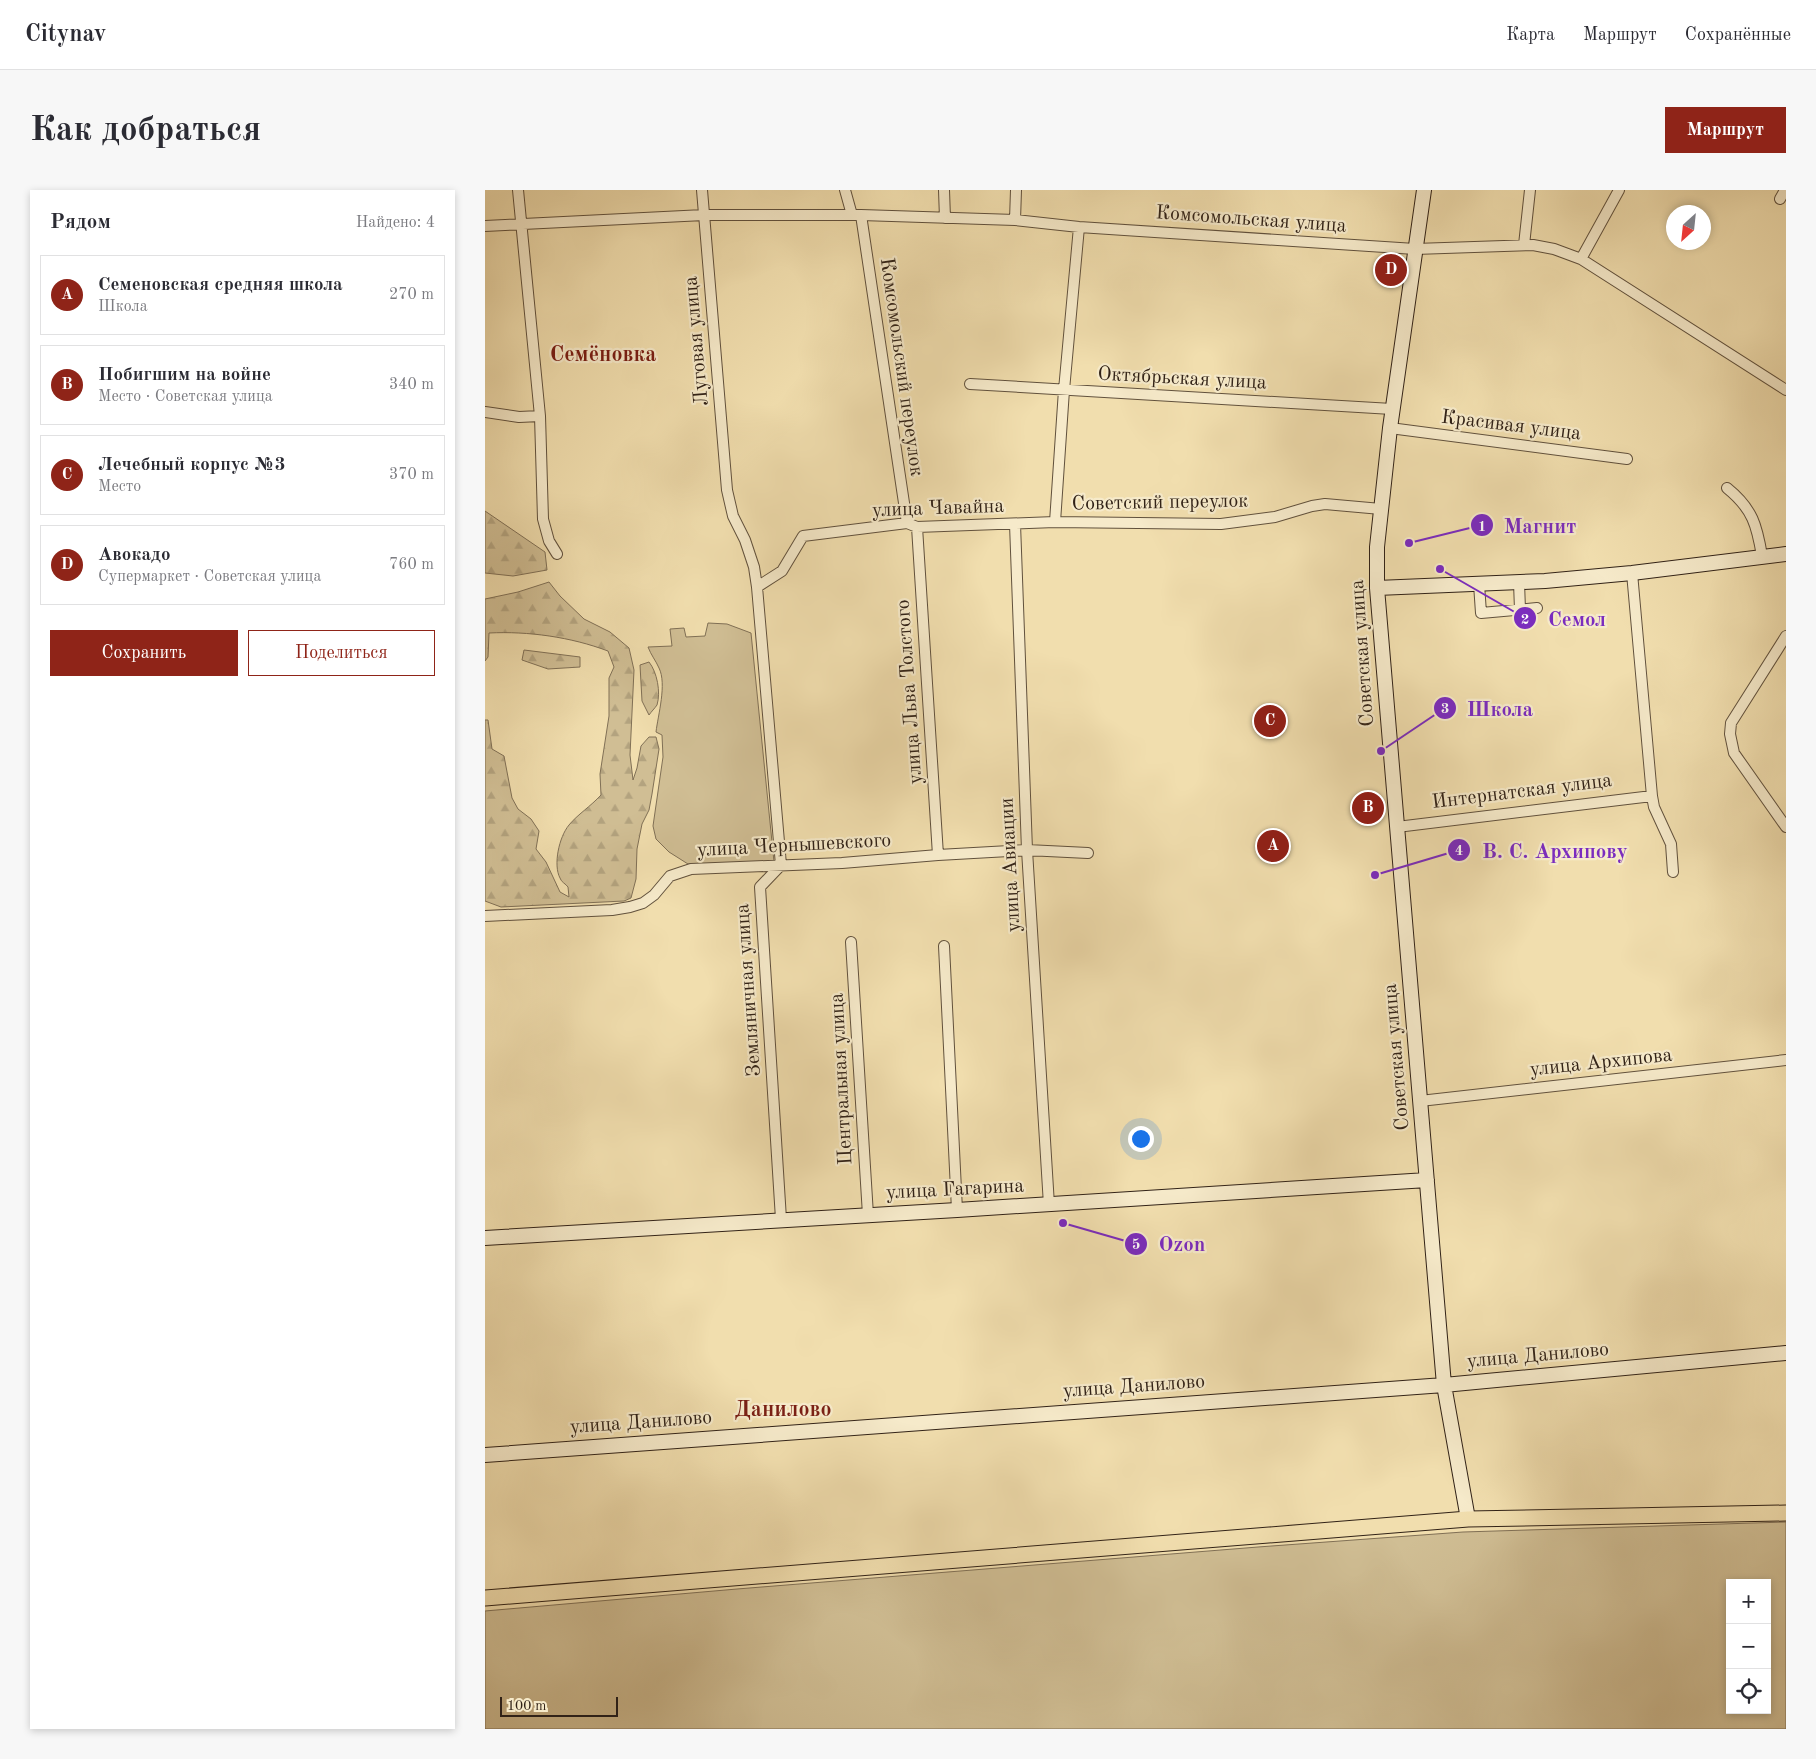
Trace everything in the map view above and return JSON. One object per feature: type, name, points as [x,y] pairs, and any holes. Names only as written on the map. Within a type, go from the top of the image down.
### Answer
[{"type":"main road","points":[[485,1598],[1468,1519],[1786,1513]]},
{"type":"street","points":[[518,190],[540,416],[543,519],[549,541],[557,554]]},
{"type":"street","name":"Луговая улица","points":[[702,190],[727,490],[733,516],[754,567],[757,587]]},
{"type":"street","name":"Комсомольский переулок","points":[[845,190],[857,215],[912,525]]},
{"type":"street","points":[[944,190],[945,218]]},
{"type":"street","points":[[1015,220],[1016,190]]},
{"type":"street","name":"Советская улица","points":[[1424,190],[1392,409],[1377,547],[1377,588],[1444,1384],[1468,1519]]},
{"type":"street","points":[[1524,245],[1529,190]]},
{"type":"street","points":[[1581,258],[1619,190]]},
{"type":"street","name":"Комсомольская улица","points":[[485,226],[704,215],[857,215],[1015,220],[1415,249],[1524,245],[1554,249],[1581,258],[1786,390]]},
{"type":"street","name":"Советский переулок","points":[[1079,226],[1064,390],[1055,522],[1221,524],[1275,517],[1325,504],[1381,509]]},
{"type":"street","name":"Октябрьская улица","points":[[970,384],[1392,409]]},
{"type":"street","points":[[485,412],[519,417],[540,416]]},
{"type":"street","name":"Красивая улица","points":[[1390,428],[1627,459]]},
{"type":"street","points":[[1727,488],[1737,496],[1749,511],[1757,528],[1762,556]]},
{"type":"street","name":"улица Чавайна","points":[[757,587],[782,571],[803,536],[912,525],[1055,522]]},
{"type":"street","name":"улица Авиации","points":[[1015,524],[1027,850],[1049,1204]]},
{"type":"street","name":"улица Льва Толстого","points":[[912,525],[938,855]]},
{"type":"street","points":[[1377,588],[1519,582],[1633,573],[1786,554]]},
{"type":"street","points":[[1633,573],[1652,796],[1654,807],[1671,844],[1673,872]]},
{"type":"street","points":[[1519,582],[1520,610]]},
{"type":"street","points":[[1479,584],[1481,613],[1537,608]]},
{"type":"street","points":[[757,587],[781,865]]},
{"type":"street","points":[[1786,636],[1731,723],[1729,734],[1734,753],[1786,827]]},
{"type":"street","name":"Интернатская улица","points":[[1397,827],[1652,796]]},
{"type":"street","name":"улица Чернышевского","points":[[485,916],[612,910],[630,907],[643,903],[654,895],[670,876],[691,868],[842,863],[1027,850],[1088,852]]},
{"type":"street","name":"Земляничная улица","points":[[781,865],[760,887],[781,1219]]},
{"type":"street","name":"Центральная улица","points":[[851,942],[868,1214]]},
{"type":"street","points":[[944,946],[957,1210]]},
{"type":"street","name":"улица Архипова","points":[[1420,1101],[1786,1060]]},
{"type":"street","name":"улица Гагарина","points":[[485,1238],[1427,1180]]},
{"type":"street","name":"улица Данилово","points":[[485,1454],[1444,1384],[1786,1353]]},
{"type":"green space","points":[[485,511],[545,552],[547,570],[513,576],[485,573]]},
{"type":"green space","points":[[549,582],[560,596],[584,619],[610,632],[629,648],[634,670],[630,755],[633,780],[641,746],[649,737],[656,737],[659,749],[649,810],[642,824],[637,849],[636,879],[631,898],[624,901],[501,907],[485,901],[485,720],[488,720],[492,749],[504,756],[512,798],[518,809],[531,819],[539,831],[536,849],[546,862],[560,892],[569,897],[568,887],[561,881],[557,866],[558,851],[562,837],[569,825],[601,795],[600,774],[609,716],[609,678],[614,667],[608,651],[579,642],[549,636],[489,633],[488,657],[485,661],[485,599],[518,592]]},
{"type":"green space","points":[[708,623],[727,624],[751,633],[774,862],[688,864],[669,852],[656,839],[653,826],[663,757],[662,735],[656,732],[662,682],[659,668],[648,647],[672,646],[670,629],[684,628],[686,637],[705,636]]},
{"type":"green space","points":[[524,650],[580,657],[580,667],[548,669],[522,660]]},
{"type":"green space","points":[[649,662],[656,677],[659,694],[657,705],[649,715],[642,701],[640,665]]},
{"type":"green space","points":[[1786,1522],[1786,1729],[485,1729],[485,1611],[1258,1547],[1463,1532]]},
{"type":"place","name":"Авокадо","points":[[1391,270]]},
{"type":"place","name":"Магнит","points":[[1409,543]]},
{"type":"place","name":"Семол","points":[[1440,569]]},
{"type":"place","name":"Лечебный корпус №3","points":[[1270,721]]},
{"type":"place","name":"Школа","points":[[1381,751]]},
{"type":"place","name":"Побигшим на войне","points":[[1368,808]]},
{"type":"place","name":"Семеновская средняя школа","points":[[1273,846]]},
{"type":"place","name":"В. С. Архипову","points":[[1375,875]]},
{"type":"place","name":"Ozon","points":[[1063,1223]]},
{"type":"district","name":"Семёновка","points":[[603,355]]},
{"type":"district","name":"Данилово","points":[[783,1410]]}]
